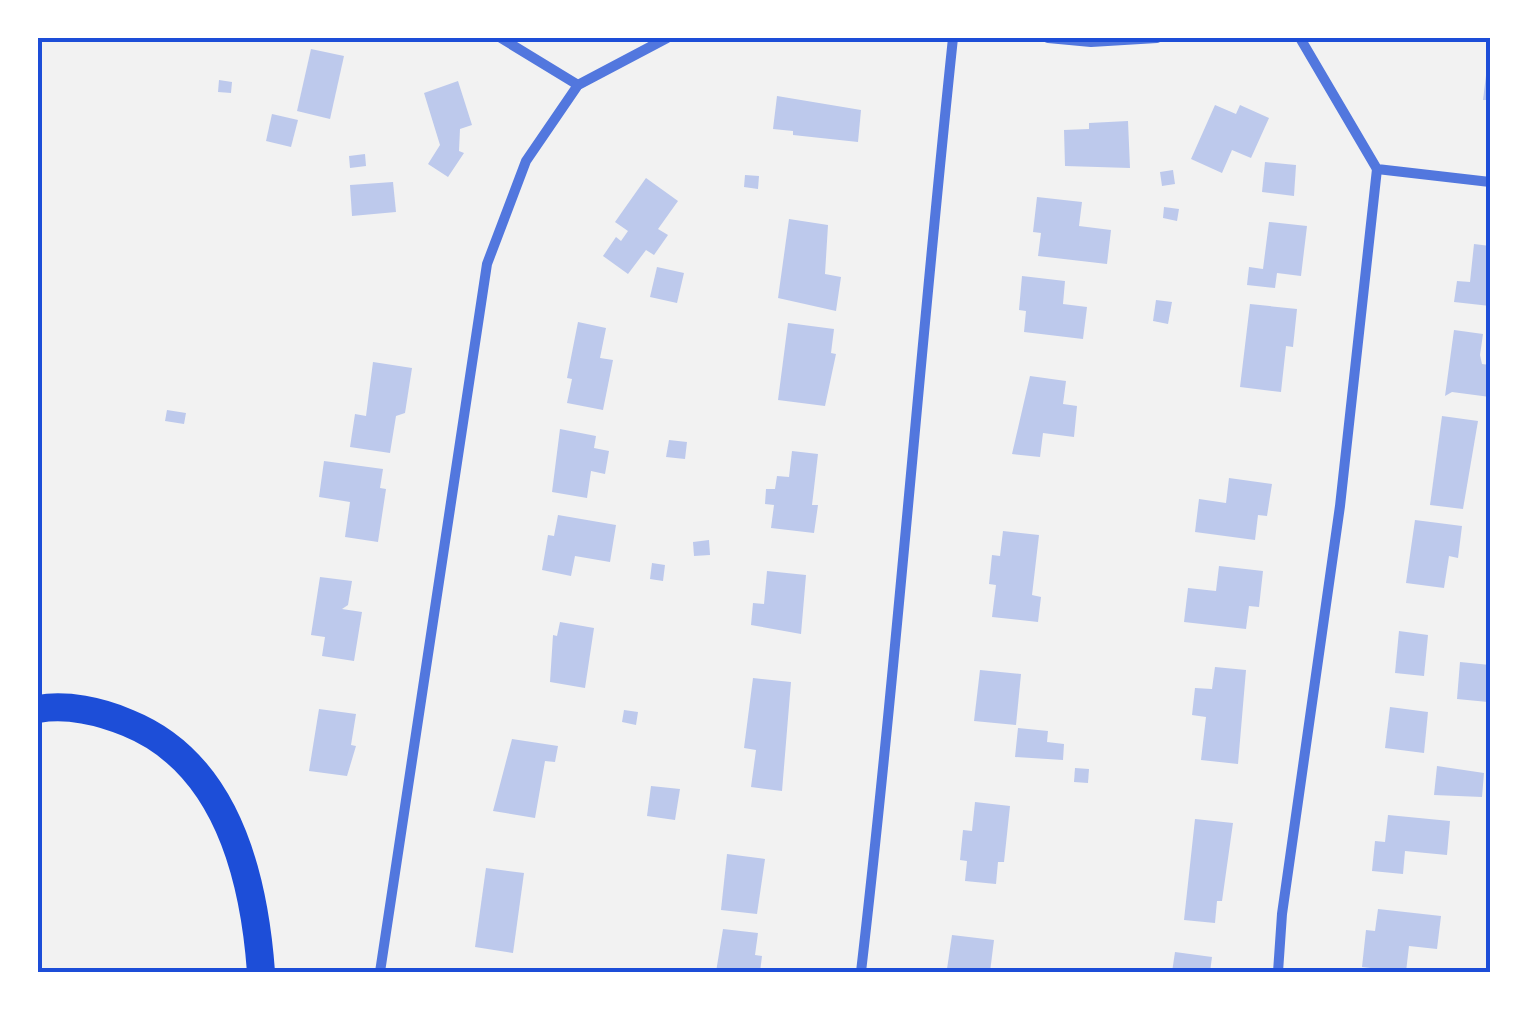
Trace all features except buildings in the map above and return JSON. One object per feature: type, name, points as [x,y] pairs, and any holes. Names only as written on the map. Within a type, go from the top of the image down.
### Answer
[{"type":"highway","points":[[38,709],[70,708],[118,718],[153,736],[198,773],[236,842],[255,914],[262,972]]},
{"type":"street","points":[[501,38],[578,85]]},
{"type":"street","points":[[380,972],[487,264],[526,161],[578,85],[667,38]]},
{"type":"street","points":[[860,972],[889,728],[913,411],[953,38]]},
{"type":"street","points":[[1048,38],[1091,42],[1157,38]]},
{"type":"street","points":[[1278,972],[1282,914],[1340,506],[1377,169],[1300,38]]},
{"type":"street","points":[[1377,169],[1490,182]]}]
